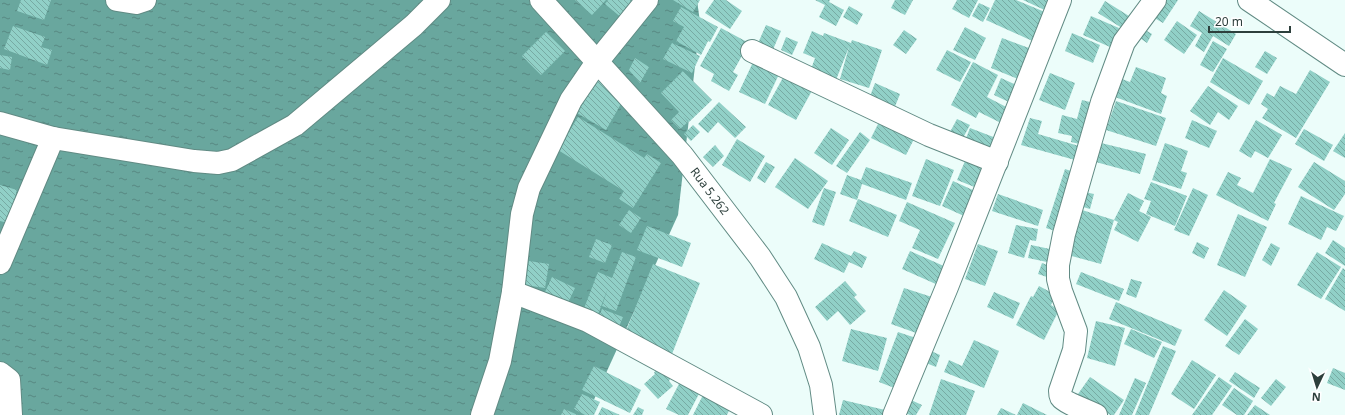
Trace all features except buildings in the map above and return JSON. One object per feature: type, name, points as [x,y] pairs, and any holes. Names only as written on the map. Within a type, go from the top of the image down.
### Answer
[{"type":"street","points":[[117,0],[136,3],[145,0]]},
{"type":"street","points":[[0,123],[53,138],[194,162],[218,163],[232,160],[295,125],[414,26],[439,0]]},
{"type":"street","name":"Rua 5.262","points":[[541,0],[682,155],[760,257],[782,291],[809,346],[821,385],[825,415]]},
{"type":"street","points":[[482,415],[500,361],[512,292],[522,214],[529,188],[571,100],[597,62],[647,0]]},
{"type":"street","points":[[894,415],[997,162],[1060,0]]},
{"type":"street","points":[[1096,415],[1070,403],[1060,396],[1060,391],[1074,350],[1076,331],[1061,291],[1058,279],[1058,265],[1064,234],[1102,102],[1124,42],[1155,0]]},
{"type":"street","points":[[1249,0],[1345,65]]},
{"type":"street","points":[[752,51],[930,135],[997,162]]},
{"type":"street","points":[[0,263],[53,138]]},
{"type":"street","points":[[512,292],[588,321],[761,415]]},
{"type":"street","points":[[0,373],[9,380],[11,415]]},
{"type":"water","points":[[0,0],[697,0],[700,22],[678,215],[587,415],[0,415]]}]
